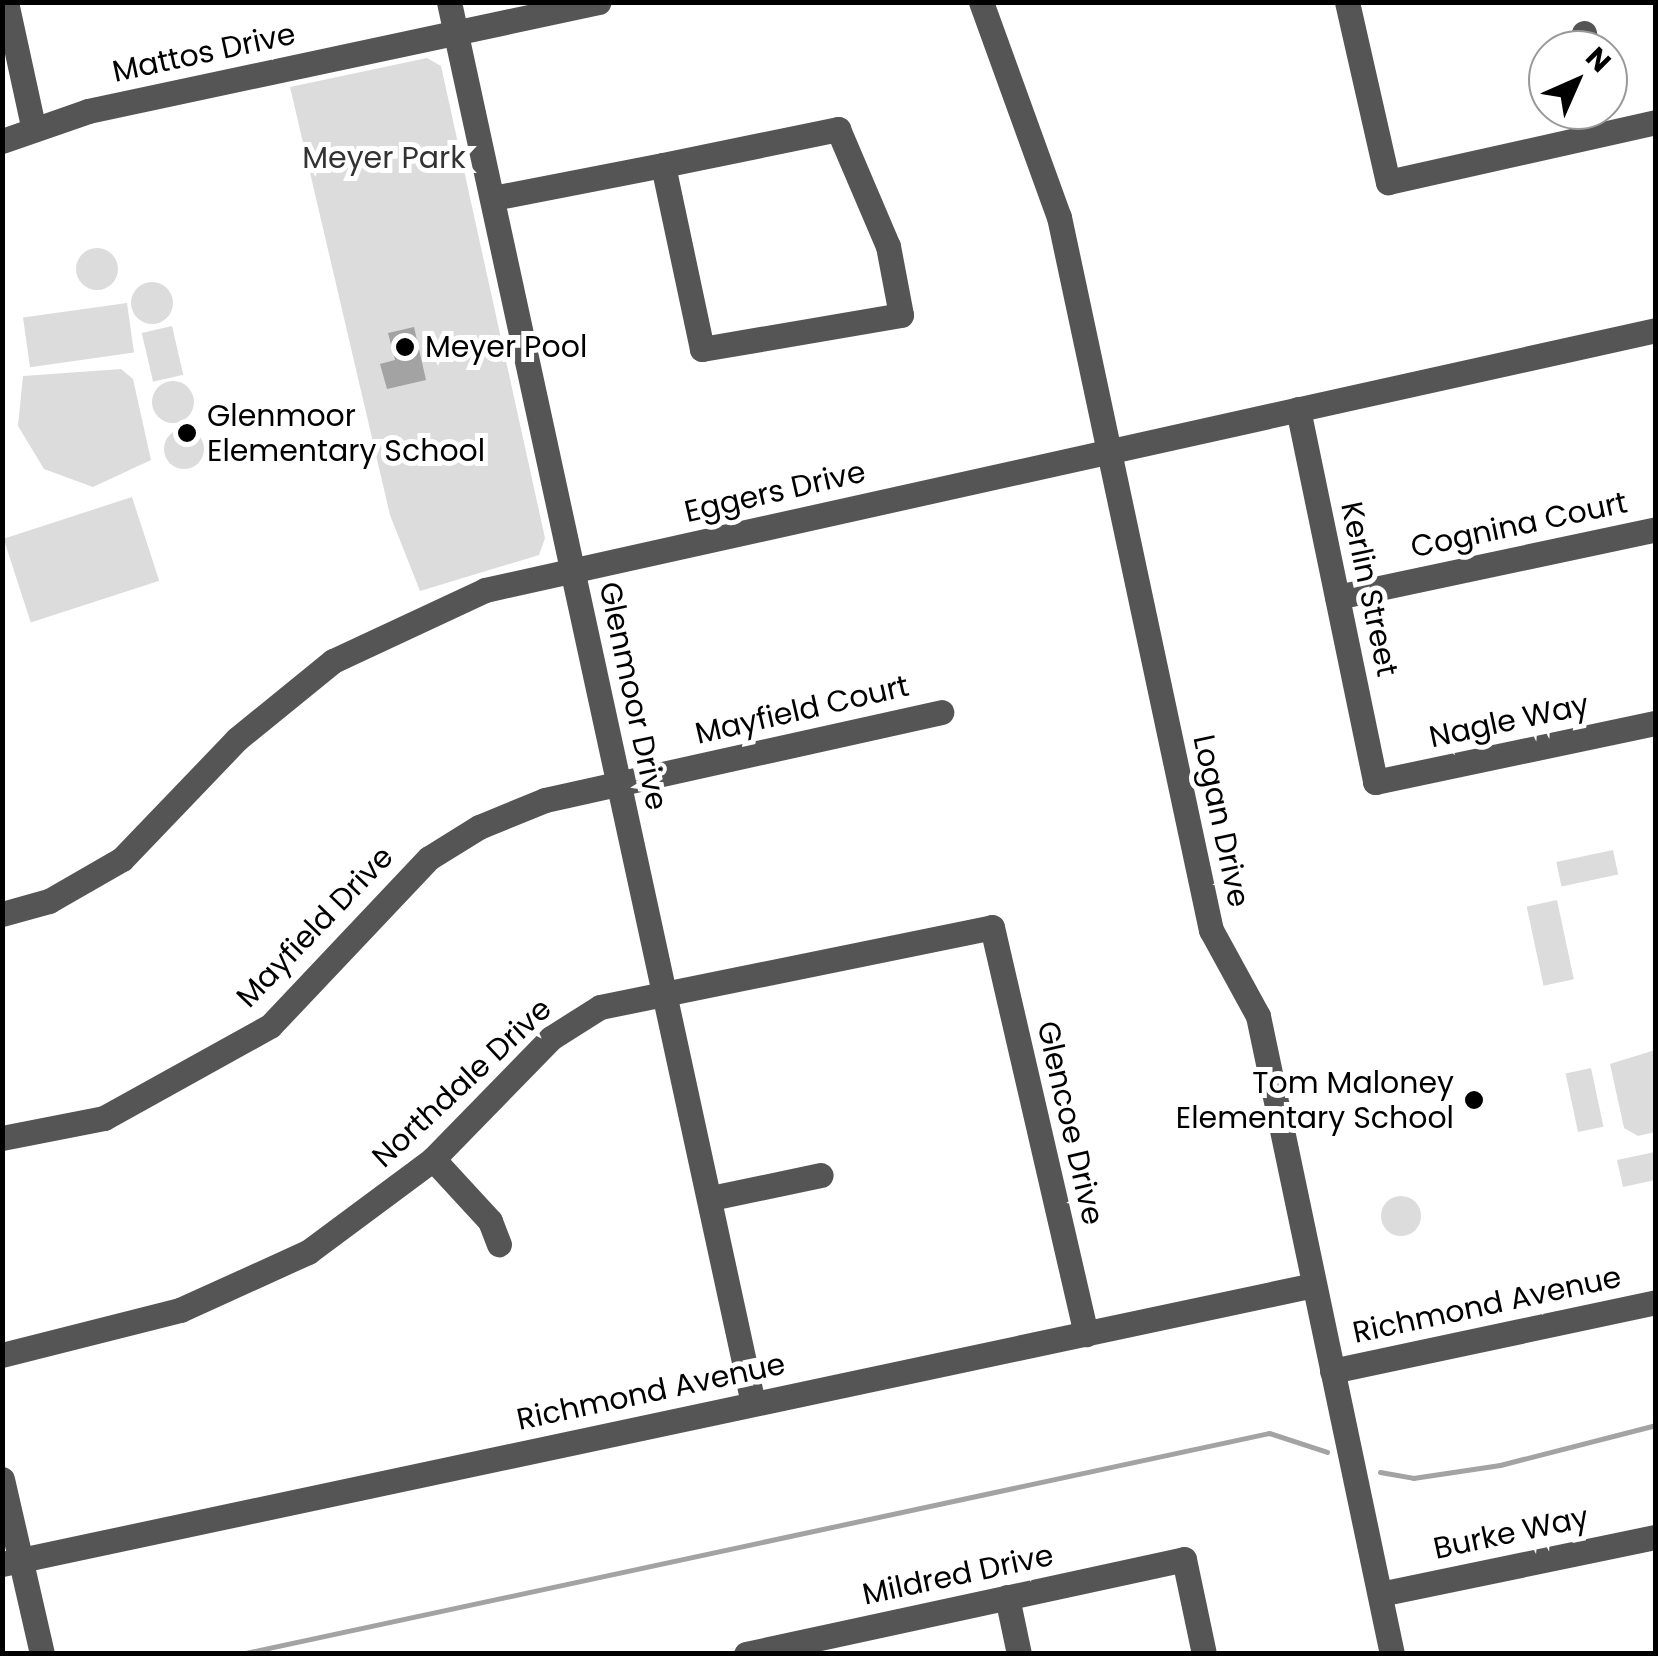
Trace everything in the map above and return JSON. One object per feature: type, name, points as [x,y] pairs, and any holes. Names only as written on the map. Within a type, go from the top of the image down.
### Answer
[{"type":"street","points":[[6,2],[33,126]]},
{"type":"street","name":"Glenmoor Drive","points":[[450,2],[662,991],[711,1198],[752,1403]]},
{"type":"street","name":"Mattos Drive","points":[[2,141],[33,126],[599,2]]},
{"type":"street","name":"Logan Drive","points":[[981,2],[1059,217],[1211,930],[1258,1016],[1392,1654]]},
{"type":"street","points":[[1348,2],[1388,182],[1573,130]]},
{"type":"street","points":[[1628,122],[1656,122]]},
{"type":"street","points":[[493,198],[838,129],[888,246],[901,315],[702,350],[663,165]]},
{"type":"street","name":"Eggers Drive","points":[[2,914],[49,901],[122,859],[238,738],[333,661],[485,590],[1656,330]]},
{"type":"street","name":"Kerlin Street","points":[[1298,408],[1375,782]]},
{"type":"street","name":"Cognina Court","points":[[1337,597],[1656,528]]},
{"type":"street","name":"Mayfield Court","points":[[620,784],[941,712]]},
{"type":"street","name":"Nagle Way","points":[[1375,782],[1656,722]]},
{"type":"street","name":"Mayfield Drive","points":[[2,1138],[104,1118],[198,1072],[270,1026],[429,858],[545,800],[620,784]]},
{"type":"street","name":"Northdale Drive","points":[[2,1354],[236,1290],[362,1218],[433,1160],[568,1024],[662,991],[992,927]]},
{"type":"street","name":"Glencoe Drive","points":[[992,927],[1086,1334]]},
{"type":"street","points":[[433,1160],[490,1221],[499,1244]]},
{"type":"street","points":[[711,1198],[822,1175]]},
{"type":"street","name":"Richmond Avenue","points":[[11,1562],[1313,1285]]},
{"type":"street","name":"Richmond Avenue","points":[[1332,1371],[1656,1302]]},
{"type":"street","points":[[2,1479],[11,1562],[42,1654]]},
{"type":"street","name":"Burke Way","points":[[1380,1594],[1656,1536]]},
{"type":"street","name":"Mildred Drive","points":[[746,1654],[830,1644],[1007,1597],[1184,1559],[1204,1654]]},
{"type":"street","points":[[1007,1597],[1019,1654]]},
{"type":"green space","name":"Meyer Park","points":[[427,58],[441,66],[545,538],[539,555],[420,591],[390,515],[290,87]]},
{"type":"green space","points":[[97,248],[112,254],[118,269],[112,284],[97,290],[82,284],[76,269],[82,254]]},
{"type":"green space","points":[[152,282],[167,288],[173,303],[167,318],[152,324],[137,318],[131,303],[137,288]]},
{"type":"green space","points":[[127,303],[134,353],[30,367],[23,318]]},
{"type":"green space","points":[[172,326],[183,375],[153,382],[142,333]]},
{"type":"green space","points":[[121,369],[133,379],[151,460],[93,487],[44,469],[18,426],[23,376]]},
{"type":"green space","points":[[173,381],[188,387],[194,402],[188,417],[173,423],[158,417],[152,402],[158,387]]},
{"type":"green space","points":[[184,429],[198,435],[204,449],[198,463],[184,469],[170,463],[164,449],[170,435]]},
{"type":"green space","points":[[132,497],[159,581],[31,622],[4,539]]},
{"type":"green space","points":[[1613,850],[1618,874],[1561,887],[1556,862]]},
{"type":"green space","points":[[1557,900],[1574,979],[1544,986],[1527,906]]},
{"type":"green space","points":[[1655,1050],[1655,1132],[1638,1136],[1624,1128],[1610,1064]]},
{"type":"green space","points":[[1591,1068],[1603,1127],[1578,1132],[1566,1073]]},
{"type":"green space","points":[[1655,1152],[1655,1180],[1623,1187],[1617,1160]]},
{"type":"green space","points":[[1401,1196],[1415,1202],[1421,1216],[1415,1230],[1401,1236],[1387,1230],[1381,1216],[1387,1202]]},
{"type":"shaded area","name":"Meyer Pool","points":[[414,327],[426,380],[387,389],[380,364],[395,360],[388,333]]},
{"type":"waterway","points":[[1380,1472],[1413,1478],[1500,1465],[1656,1425]]},
{"type":"waterway","points":[[241,1654],[1269,1433],[1327,1452]]},
{"type":"place","name":"Meyer Pool","points":[[405,347]]},
{"type":"place","name":"Glenmoor Elementary School","points":[[187,433]]},
{"type":"place","name":"Tom Maloney Elementary School","points":[[1474,1100]]}]
